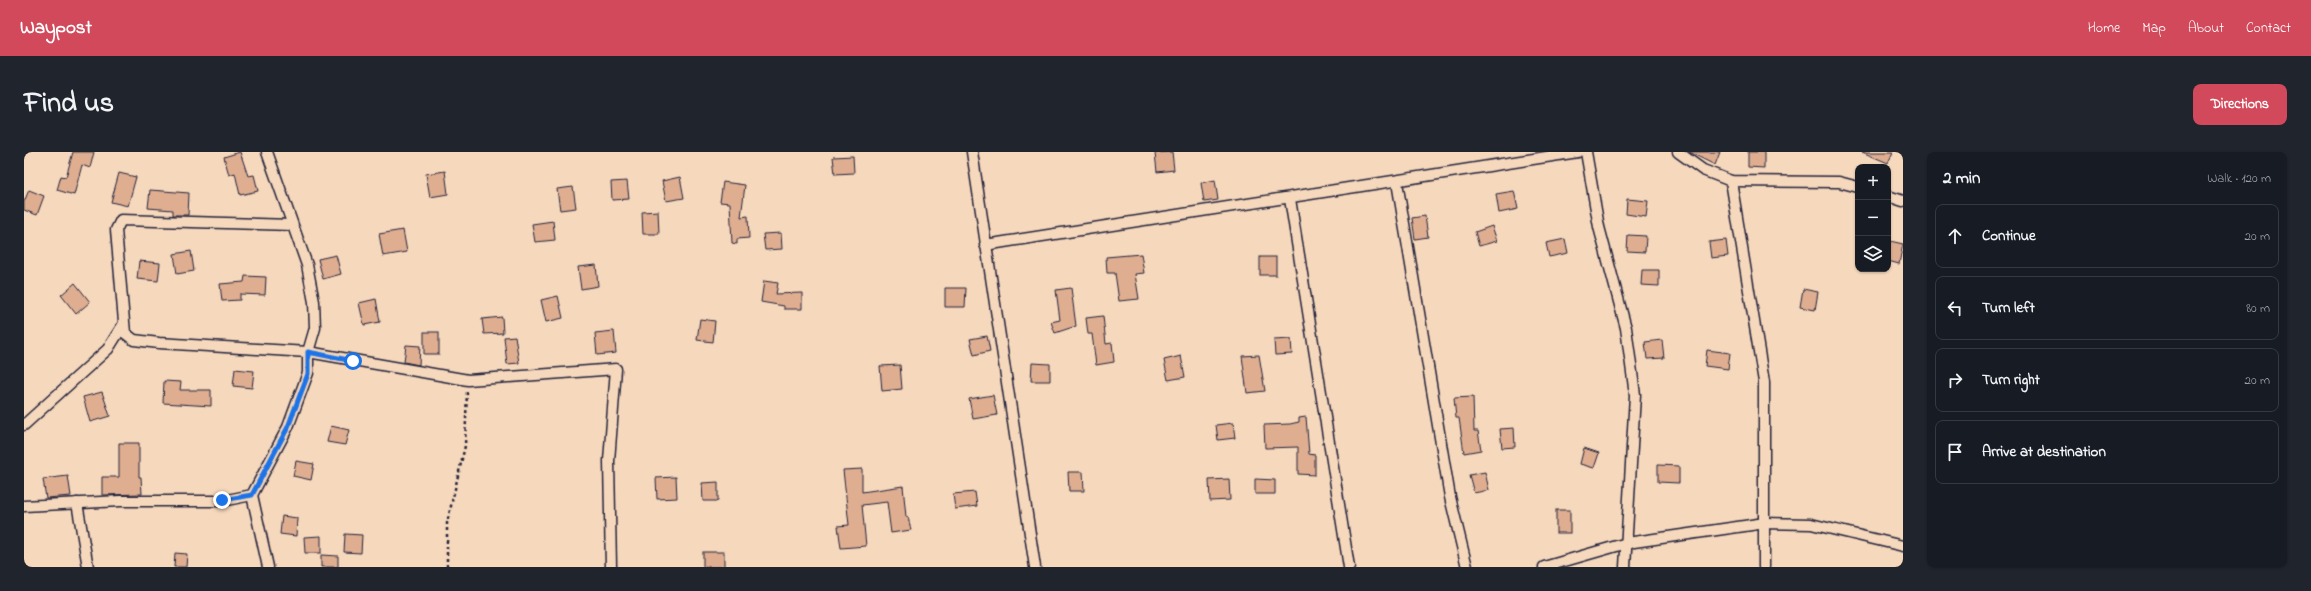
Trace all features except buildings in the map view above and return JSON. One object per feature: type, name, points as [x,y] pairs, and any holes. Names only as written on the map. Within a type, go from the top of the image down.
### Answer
[{"type":"street","points":[[267,152],[307,265],[314,302],[315,328],[308,352],[308,374],[288,427],[252,495],[268,567]]},
{"type":"street","points":[[972,152],[985,246],[1035,567]]},
{"type":"street","points":[[985,246],[1290,199],[1578,152]]},
{"type":"street","points":[[1586,152],[1599,227],[1626,328],[1634,395],[1625,567]]},
{"type":"street","points":[[1678,152],[1703,170],[1731,181],[1839,182],[1855,186]]},
{"type":"street","points":[[1731,181],[1764,382],[1764,567]]},
{"type":"street","points":[[1397,182],[1450,497],[1466,567]]},
{"type":"street","points":[[1891,197],[1903,201]]},
{"type":"street","points":[[1290,199],[1349,567]]},
{"type":"street","points":[[292,225],[121,220],[116,230],[123,325],[125,333],[134,340],[152,342],[308,352],[468,380],[616,369],[609,461],[611,567]]},
{"type":"street","points":[[24,425],[108,348],[123,325]]},
{"type":"street","points":[[24,506],[78,503],[222,500],[252,495]]},
{"type":"street","points":[[78,503],[88,567]]},
{"type":"street","points":[[1544,567],[1627,543],[1765,523],[1811,524],[1903,546]]},
{"type":"path","points":[[447,567],[447,523],[466,446],[468,380]]},
{"type":"route","points":[[222,500],[252,495],[288,427],[308,374],[308,352],[353,361]]}]
